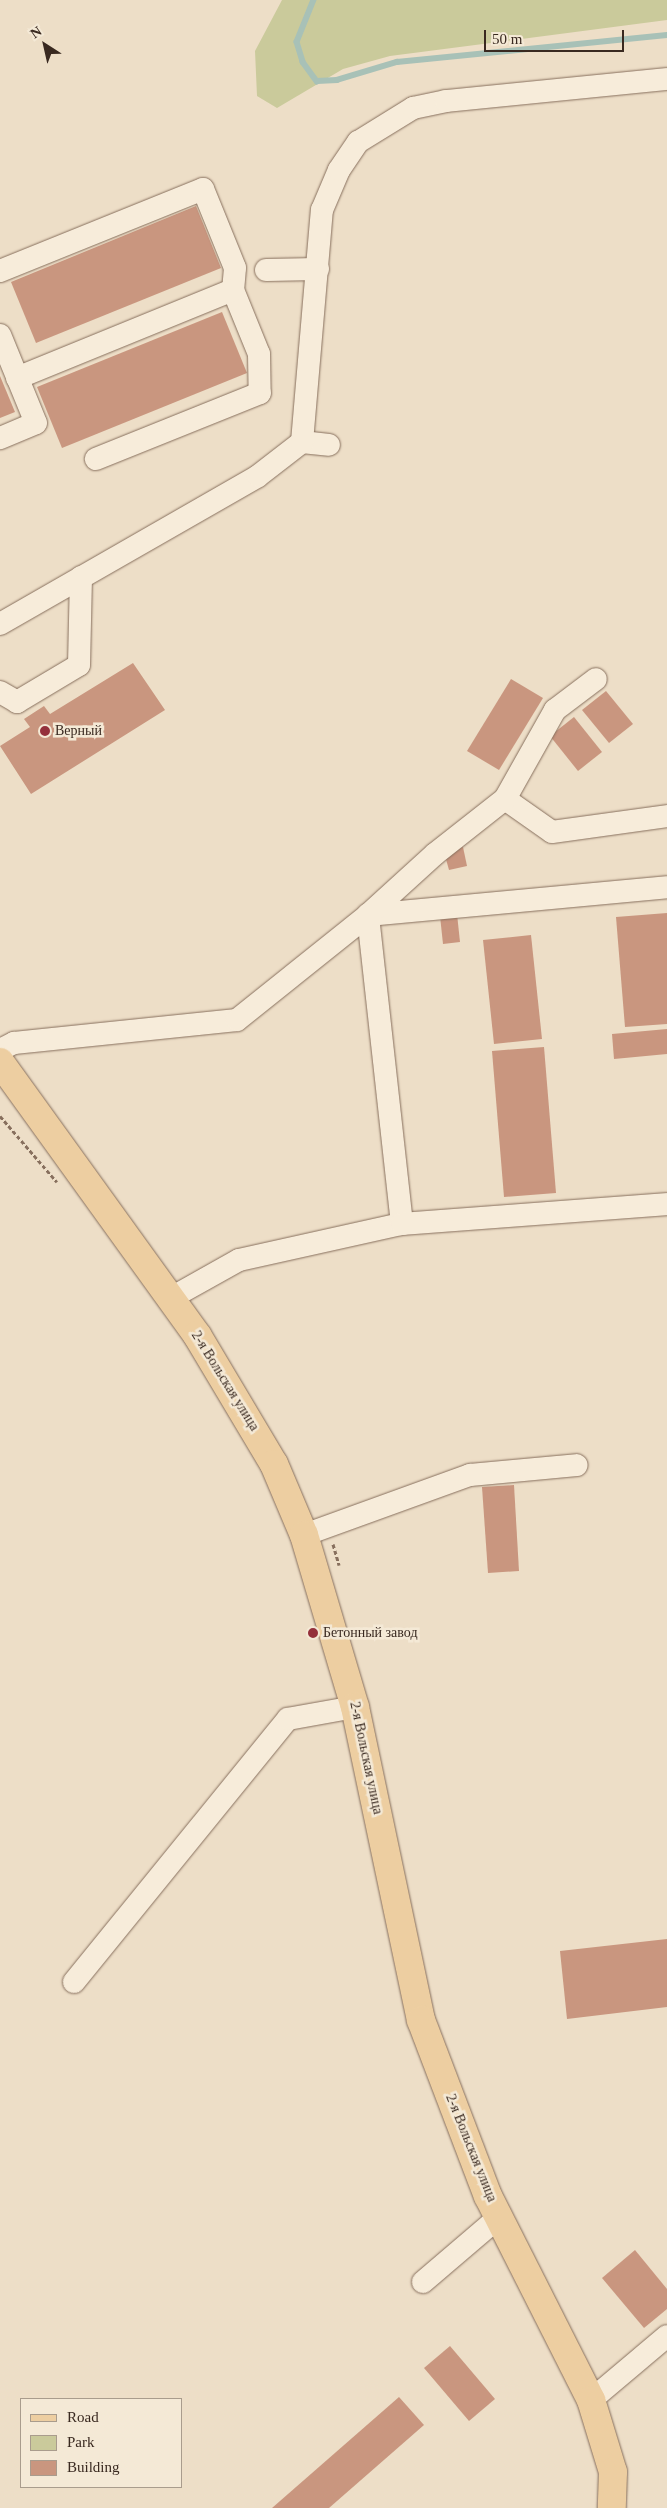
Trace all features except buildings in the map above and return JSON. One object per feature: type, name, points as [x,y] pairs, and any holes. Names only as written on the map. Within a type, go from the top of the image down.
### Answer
[{"type":"main road","name":"2-я Вольская улица","points":[[0,1062],[171,1298],[251,1422],[304,1535],[355,1707],[421,2020],[499,2216],[591,2400],[613,2472],[612,2508]]},
{"type":"street","points":[[302,442],[322,210],[339,170],[358,142],[385,122],[413,108],[446,101],[667,79]]},
{"type":"street","points":[[0,271],[203,189],[235,268],[233,290],[259,354],[260,393],[96,460]]},
{"type":"street","points":[[266,270],[318,269]]},
{"type":"street","points":[[17,378],[233,290]]},
{"type":"street","points":[[0,335],[36,423],[0,438]]},
{"type":"street","points":[[0,624],[258,476],[302,442],[329,445]]},
{"type":"street","points":[[0,692],[17,702],[79,665],[82,577]]},
{"type":"street","points":[[0,1050],[14,1043],[237,1020],[368,915],[435,854],[505,799],[555,710],[596,678]]},
{"type":"street","points":[[505,799],[552,832],[667,816]]},
{"type":"street","points":[[368,915],[667,887]]},
{"type":"street","points":[[368,915],[402,1224]]},
{"type":"street","points":[[171,1298],[239,1260],[402,1224],[667,1204]]},
{"type":"street","points":[[304,1535],[470,1475],[577,1465]]},
{"type":"street","points":[[74,1982],[288,1719],[355,1707]]},
{"type":"street","points":[[424,2282],[499,2216]]},
{"type":"street","points":[[591,2400],[667,2336]]},
{"type":"path","points":[[0,1116],[60,1186]]},
{"type":"green space","points":[[282,0],[667,0],[667,20],[390,56],[343,69],[277,108],[257,96],[255,51]]},
{"type":"waterway","points":[[314,0],[297,42],[303,62],[317,81],[337,80],[397,62],[667,35]]},
{"type":"place","name":"Верный","points":[[45,731]]},
{"type":"place","name":"Бетонный завод","points":[[313,1633]]}]
